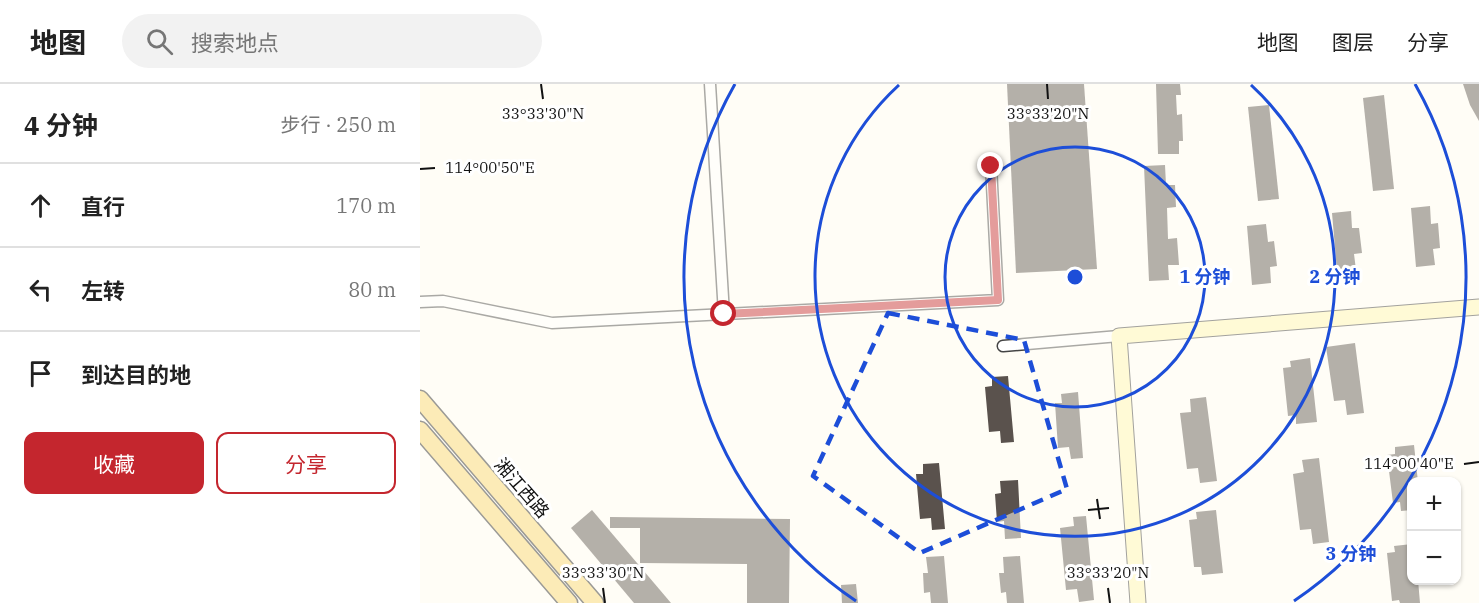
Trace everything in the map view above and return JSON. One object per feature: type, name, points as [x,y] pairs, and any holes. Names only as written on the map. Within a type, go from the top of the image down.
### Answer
[{"type":"main road","name":"湘江西路","points":[[420,399],[595,603]]},
{"type":"main road","points":[[422,435],[569,603]]},
{"type":"street","points":[[710,84],[724,314]]},
{"type":"street","points":[[420,302],[443,301],[552,323],[998,300],[991,166]]},
{"type":"street","points":[[1002,346],[1479,307]]},
{"type":"street","points":[[1119,336],[1138,603]]},
{"type":"highlighted area","points":[[888,313],[1024,340],[1067,489],[920,553],[813,476]]},
{"type":"building","points":[[1007,84],[1084,84],[1097,269],[1016,273]]},
{"type":"building","points":[[1156,84],[1180,84],[1181,95],[1176,95],[1177,115],[1182,114],[1183,141],[1179,141],[1179,154],[1158,154]]},
{"type":"building","points":[[1463,84],[1479,84],[1479,121],[1470,105]]},
{"type":"building","points":[[1384,95],[1394,189],[1373,191],[1363,98]]},
{"type":"building","points":[[1269,105],[1279,199],[1258,201],[1248,107]]},
{"type":"building","points":[[1165,165],[1166,185],[1175,185],[1176,207],[1167,208],[1168,239],[1177,238],[1179,265],[1168,265],[1169,280],[1149,281],[1144,166]]},
{"type":"building","points":[[1430,206],[1431,224],[1438,223],[1440,248],[1433,249],[1435,265],[1416,267],[1411,208]]},
{"type":"building","points":[[1351,211],[1352,228],[1359,228],[1362,253],[1354,254],[1356,270],[1337,271],[1332,213]]},
{"type":"building","points":[[1266,224],[1268,242],[1274,241],[1277,266],[1270,267],[1271,283],[1252,285],[1247,226]]},
{"type":"building","points":[[1355,343],[1364,413],[1347,415],[1345,400],[1334,401],[1326,347]]},
{"type":"building","points":[[1310,358],[1317,422],[1296,424],[1296,415],[1288,416],[1283,368],[1291,367],[1290,361]]},
{"type":"building","points":[[1008,376],[1014,442],[1001,443],[1000,431],[989,432],[985,387],[992,386],[992,377]]},
{"type":"building","points":[[1078,392],[1083,458],[1071,459],[1069,447],[1058,448],[1055,403],[1062,403],[1061,394]]},
{"type":"building","points":[[1206,397],[1217,481],[1200,483],[1198,468],[1187,469],[1180,413],[1191,412],[1190,399]]},
{"type":"building","points":[[1414,445],[1417,477],[1407,477],[1407,510],[1401,511],[1400,502],[1393,503],[1387,455],[1395,454],[1395,447]]},
{"type":"building","points":[[1319,458],[1329,542],[1313,544],[1311,529],[1300,530],[1293,474],[1304,472],[1302,460]]},
{"type":"building","points":[[939,463],[945,529],[932,530],[931,518],[920,519],[916,474],[923,474],[923,464]]},
{"type":"building","points":[[1018,480],[1021,538],[1005,539],[1004,521],[997,522],[995,494],[1001,493],[1000,481]]},
{"type":"building","points":[[592,510],[671,603],[634,603],[571,528]]},
{"type":"building","points":[[1216,510],[1223,573],[1202,575],[1201,567],[1194,567],[1189,520],[1197,519],[1196,512]]},
{"type":"building","points":[[1086,516],[1094,600],[1079,602],[1077,589],[1066,590],[1060,528],[1074,526],[1073,517]]},
{"type":"building","points":[[610,517],[790,519],[789,603],[747,603],[747,564],[640,563],[640,528],[610,528]]},
{"type":"building","points":[[1407,545],[1407,585],[1418,585],[1420,603],[1392,601],[1387,553],[1395,552],[1394,546]]},
{"type":"building","points":[[944,556],[948,603],[931,603],[930,592],[924,593],[923,573],[928,573],[926,557]]},
{"type":"building","points":[[1020,556],[1024,603],[1007,603],[1006,592],[1001,593],[999,573],[1004,573],[1003,557]]},
{"type":"building","points":[[856,584],[858,603],[842,603],[841,585]]},
{"type":"route","points":[[724,314],[998,300],[991,166]]}]
